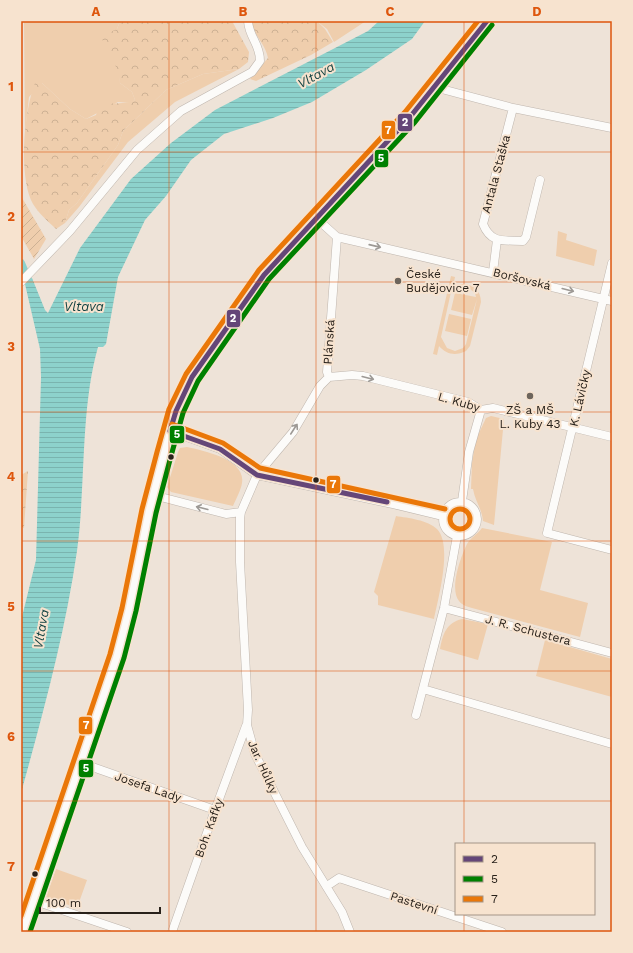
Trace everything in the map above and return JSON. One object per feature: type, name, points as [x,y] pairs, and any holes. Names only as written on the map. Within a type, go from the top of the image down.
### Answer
[{"type":"street","points":[[22,282],[70,231],[137,150],[181,111],[252,72],[260,61],[260,50],[248,30],[248,21]]},
{"type":"street","points":[[23,932],[35,901],[121,643],[153,495],[170,431],[185,391],[207,356],[264,275],[410,117],[487,21]]},
{"type":"street","points":[[434,87],[513,108],[612,128]]},
{"type":"street","name":"Antala Staška","points":[[497,240],[487,233],[484,224],[513,108]]},
{"type":"street","points":[[493,272],[497,240],[523,241],[526,238],[540,180]]},
{"type":"street","points":[[316,218],[337,237]]},
{"type":"street","name":"Boršovská","points":[[337,237],[493,272],[612,301]]},
{"type":"street","name":"Plánská","points":[[240,512],[257,475],[293,432],[320,386],[329,378],[327,372],[337,237]]},
{"type":"street","name":"K. Lávičky","points":[[612,263],[548,533],[612,550]]},
{"type":"street","name":"L. Kuby","points":[[329,378],[352,375],[363,376],[468,402],[481,410],[493,408],[612,437]]},
{"type":"street","points":[[462,502],[469,452],[481,410]]},
{"type":"street","points":[[170,431],[220,449],[257,475],[387,502],[443,516]]},
{"type":"street","points":[[153,495],[226,514],[240,512]]},
{"type":"street","points":[[462,502],[469,504],[475,509],[478,516],[477,523],[470,534],[457,536],[446,529],[443,516],[450,505],[462,502]]},
{"type":"street","name":"Jar. Hůlky","points":[[240,512],[240,562],[248,710],[247,725],[255,754],[284,813],[302,848],[342,912],[350,932]]},
{"type":"street","points":[[416,715],[444,608],[457,536]]},
{"type":"street","name":"J. R. Schustera","points":[[444,608],[612,653]]},
{"type":"street","points":[[423,689],[612,744]]},
{"type":"street","name":"Boh. Kafky","points":[[172,932],[214,810],[247,725]]},
{"type":"street","name":"Josefa Lady","points":[[81,763],[214,810]]},
{"type":"street","name":"Pastevní","points":[[327,886],[339,878],[502,932]]},
{"type":"street","points":[[35,901],[128,932]]},
{"type":"green space","points":[[24,21],[120,21],[117,29],[120,83],[132,92],[135,100],[130,103],[118,102],[86,119],[70,109],[42,83],[29,97],[25,134]]},
{"type":"green space","points":[[120,21],[232,21],[249,52],[248,62],[239,69],[203,74],[166,90],[123,131],[118,145],[77,203],[69,210],[65,223],[56,229],[35,208],[28,192],[25,178],[24,144],[31,95],[35,83],[42,83],[70,109],[86,119],[96,115],[99,105],[132,102],[135,100],[132,92],[120,83],[118,71],[102,39],[104,35],[117,29]]},
{"type":"green space","points":[[251,21],[317,21],[325,29],[333,42],[311,55],[256,81],[250,79],[268,58],[267,53],[254,31]]},
{"type":"green space","points":[[366,21],[334,42],[327,29],[318,22]]},
{"type":"green space","points":[[239,69],[175,102],[128,142],[79,207],[65,223],[69,210],[77,203],[118,145],[123,131],[166,90],[203,74]]},
{"type":"green space","points":[[21,196],[46,239],[34,259],[21,236]]},
{"type":"green space","points":[[558,231],[567,234],[566,240],[597,250],[594,266],[556,256]]},
{"type":"green space","points":[[451,276],[455,277],[453,286],[463,284],[472,286],[476,289],[480,297],[481,302],[470,346],[466,351],[459,354],[452,354],[448,353],[439,346],[437,355],[433,354]],"holes":[[[462,287],[470,289],[475,293],[476,297],[455,293],[451,310],[472,315],[477,299],[466,344],[463,348],[455,351],[447,348],[441,337],[451,292]]]},
{"type":"green space","points":[[449,314],[471,319],[467,336],[445,331]]},
{"type":"green space","points":[[491,416],[504,419],[494,525],[483,521],[473,489],[471,489],[472,463],[477,433],[479,433],[486,418]]},
{"type":"green space","points":[[187,447],[213,454],[231,462],[237,468],[241,475],[242,483],[240,492],[233,506],[171,492],[167,487],[180,448]]},
{"type":"green space","points":[[28,471],[24,528],[21,526],[21,475]]},
{"type":"green space","points":[[396,516],[428,523],[437,529],[442,537],[444,547],[443,572],[434,619],[378,605],[378,596],[374,592]]},
{"type":"green space","points":[[482,528],[552,542],[540,590],[588,603],[580,637],[470,608],[459,601],[456,596],[455,589],[459,564],[470,539]]},
{"type":"green space","points":[[462,619],[488,624],[478,660],[440,649],[446,630],[452,623]]},
{"type":"green space","points":[[545,640],[612,659],[612,697],[536,676]]},
{"type":"green space","points":[[56,869],[87,880],[77,908],[46,897]]},
{"type":"water","name":"Vltava","points":[[379,21],[425,21],[412,39],[366,70],[312,102],[273,118],[224,134],[191,160],[166,196],[145,220],[118,277],[106,344],[103,347],[98,347],[88,397],[80,526],[72,582],[53,673],[21,793],[21,621],[36,560],[41,377],[40,349],[25,284],[32,278],[45,310],[48,313],[80,248],[131,179],[171,143],[215,110],[368,31]]},
{"type":"waterway","points":[[21,263],[29,282]]},
{"type":"transit line","name":"7","points":[[21,916],[110,654],[122,608],[142,509],[157,452],[169,409],[186,374],[259,270],[405,112],[478,21]]},
{"type":"transit line","name":"2","points":[[170,431],[176,411],[192,377],[264,275],[410,117],[487,21]]},
{"type":"transit line","name":"5","points":[[30,932],[124,658],[136,611],[156,513],[171,456],[183,413],[198,381],[269,279],[415,122],[492,25]]},
{"type":"transit line","name":"7","points":[[172,424],[223,443],[260,468],[445,509]]},
{"type":"transit line","name":"2","points":[[170,431],[220,449],[257,475],[387,502]]},
{"type":"transit line","name":"7","points":[[456,509],[464,509],[470,515],[470,519],[470,523],[464,529],[456,529],[450,523],[450,515],[456,509]]},
{"type":"place","name":"České Budějovice 7","points":[[398,281]]},
{"type":"place","name":"ZŠ a MŠ L. Kuby 43","points":[[530,396]]}]
